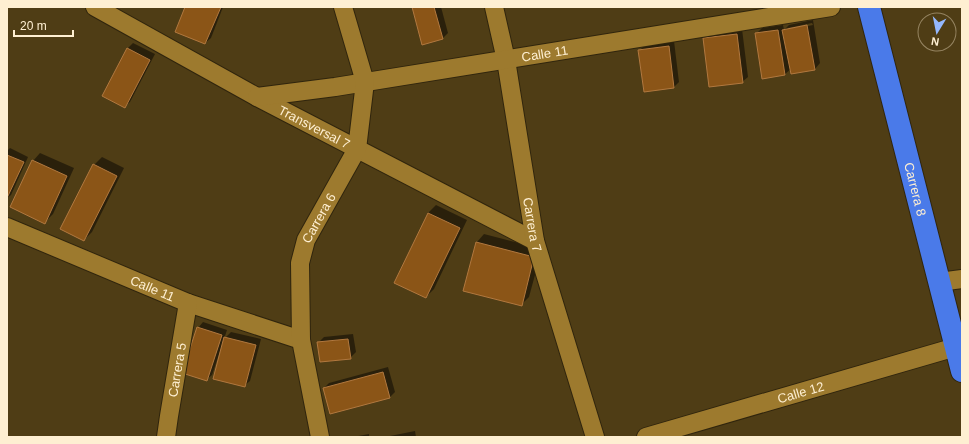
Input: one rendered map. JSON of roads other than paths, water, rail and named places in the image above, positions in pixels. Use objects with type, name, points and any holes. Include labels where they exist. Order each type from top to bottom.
[{"type":"highway","name":"Carrera 8","points":[[869,7],[962,371]]},
{"type":"street","name":"Transversal 7","points":[[96,7],[257,97],[535,241]]},
{"type":"street","name":"Carrera 6","points":[[320,437],[301,340],[300,263],[306,240],[357,150],[365,82],[343,7]]},
{"type":"street","name":"Carrera 7","points":[[494,7],[506,60],[535,241],[595,437]]},
{"type":"street","name":"Calle 11","points":[[257,97],[506,60],[831,7]]},
{"type":"street","name":"Calle 11","points":[[7,227],[188,304],[301,340]]},
{"type":"street","points":[[939,282],[962,279]]},
{"type":"street","name":"Carrera 5","points":[[166,437],[188,304]]},
{"type":"street","name":"Calle 12","points":[[646,437],[956,347]]}]
